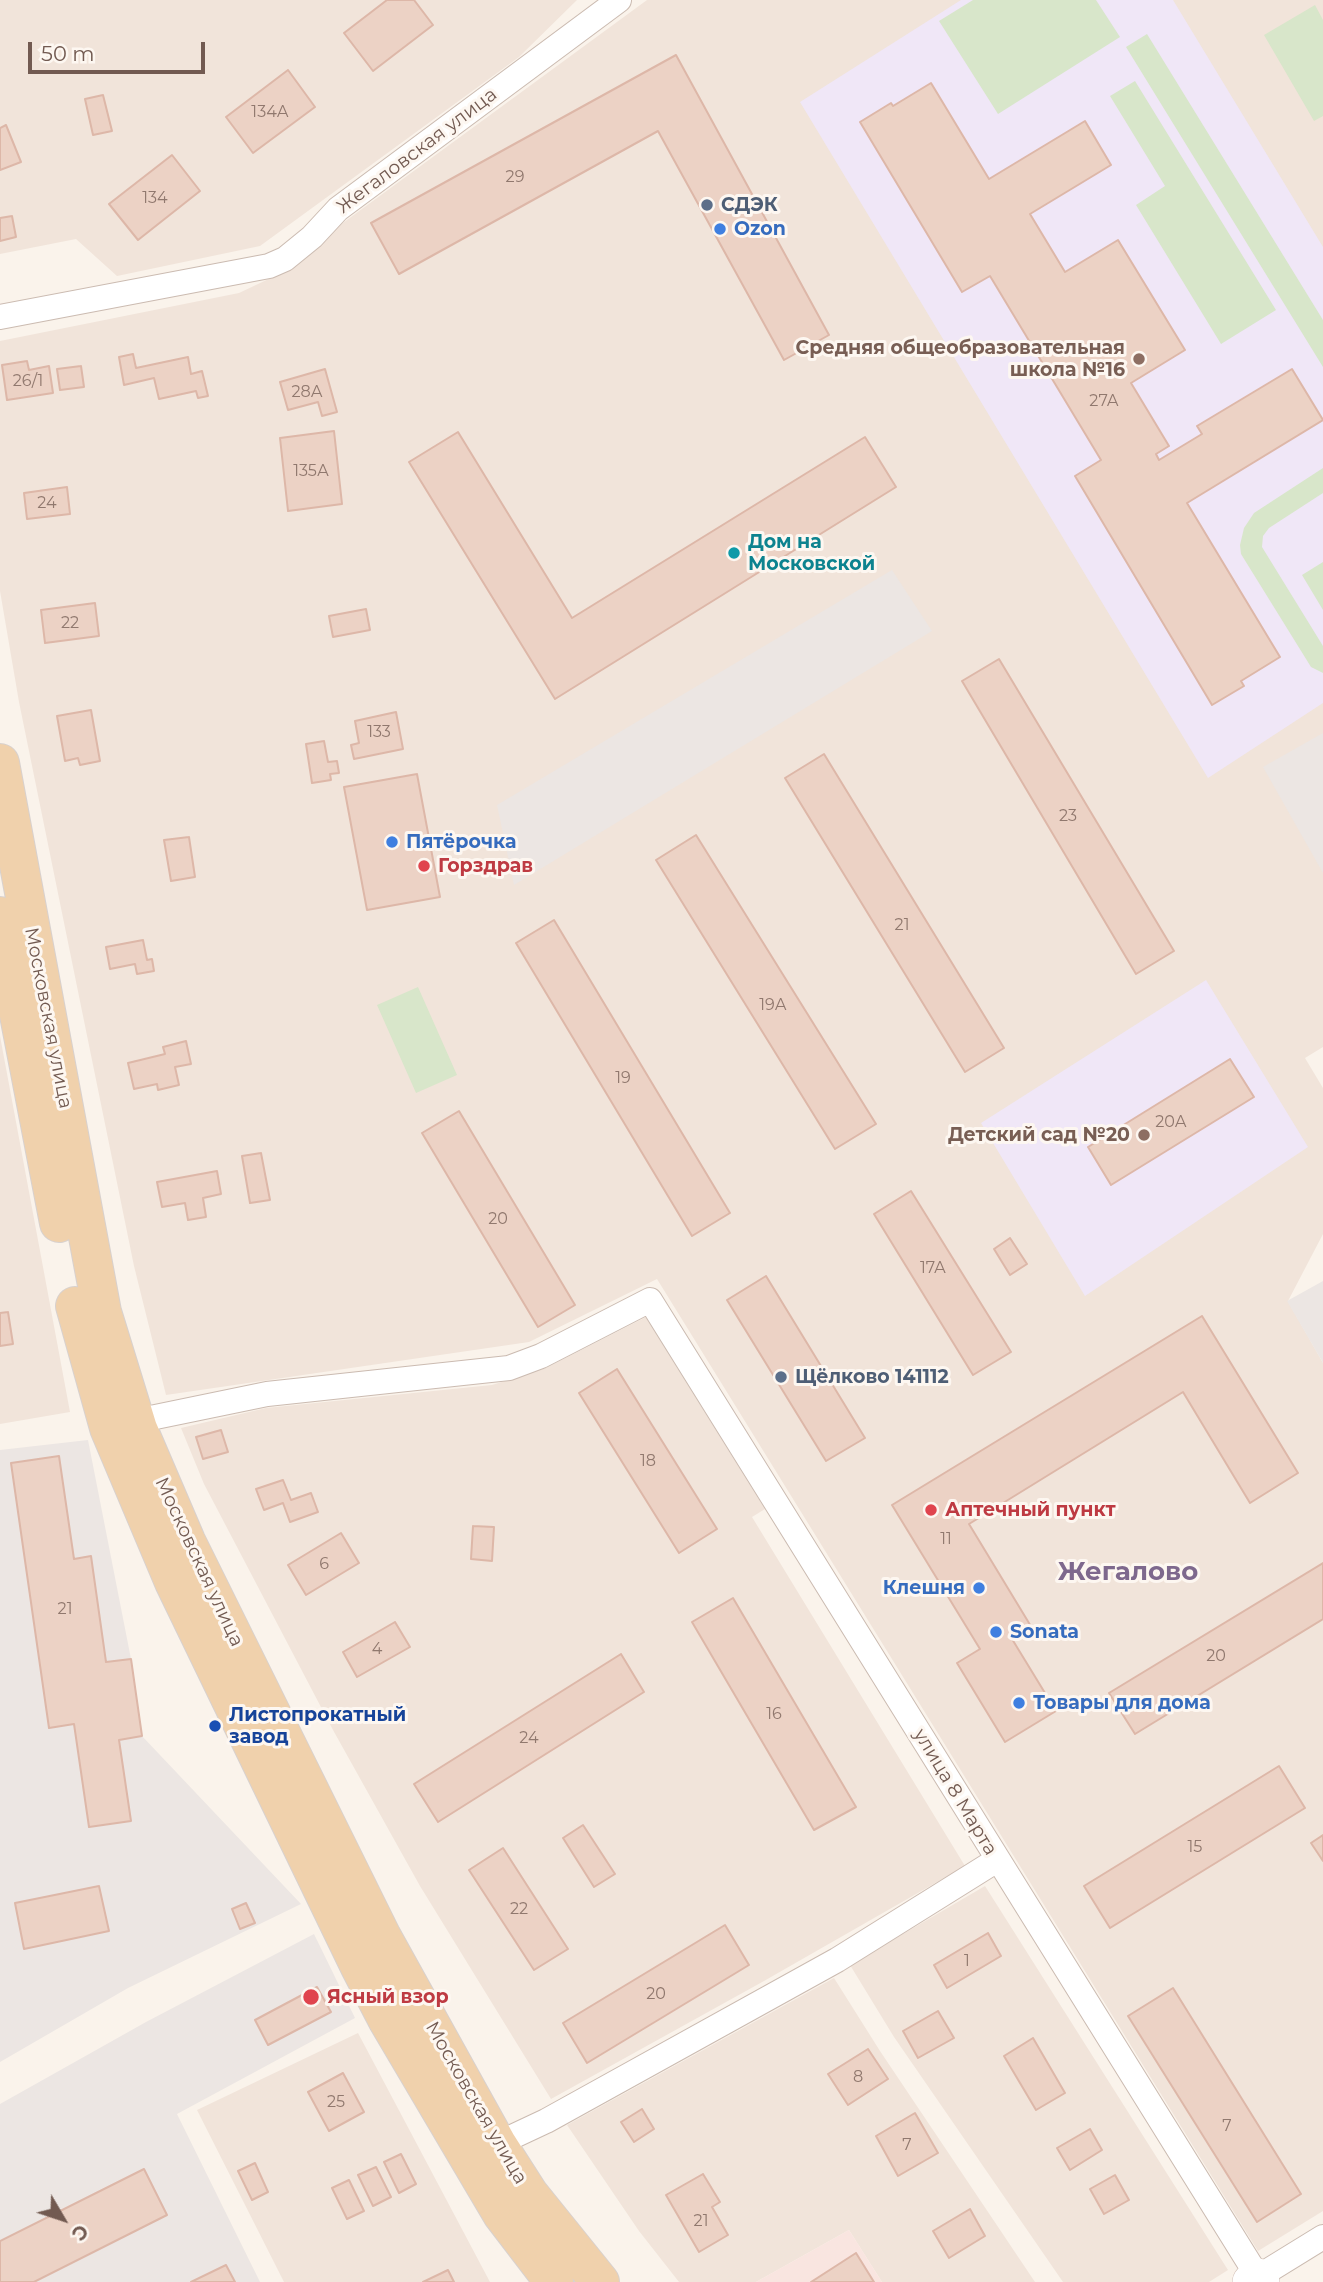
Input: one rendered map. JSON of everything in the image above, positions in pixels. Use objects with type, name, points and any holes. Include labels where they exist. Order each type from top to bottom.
[{"type":"main road","name":"Московская улица","points":[[0,763],[102,1312],[136,1421],[186,1541],[382,1937],[497,2144],[529,2194],[600,2282]]},
{"type":"main road","name":"Московская улица","points":[[0,916],[74,1301],[109,1428],[174,1582],[382,2009],[502,2214],[554,2282]]},
{"type":"street","name":"Жегаловская улица","points":[[0,317],[269,266],[285,259],[312,237],[338,209],[619,0]]},
{"type":"street","name":"улица 8 Марта","points":[[136,1421],[267,1394],[509,1367],[541,1356],[650,1300],[786,1514],[1257,2280]]},
{"type":"street","points":[[497,2144],[558,2114],[837,1960],[997,1860]]},
{"type":"street","points":[[1257,2280],[1323,2236]]},
{"type":"shaded area","points":[[0,0],[577,0],[519,57],[260,246],[117,276],[76,239],[0,254]]},
{"type":"shaded area","points":[[647,0],[1323,0],[1323,1047],[1305,1058],[1323,1088],[1323,1234],[1288,1301],[1323,1363],[1323,2211],[1258,2251],[657,1279],[529,1342],[166,1395],[134,1266],[19,702],[0,591],[0,341],[239,293],[294,267],[336,228]]},
{"type":"shaded area","name":"Средняя общеобразовательная школа №16","points":[[961,0],[1173,0],[1323,247],[1323,703],[1208,778],[800,102]]},
{"type":"shaded area","points":[[892,570],[932,631],[514,885],[497,805]]},
{"type":"shaded area","points":[[1323,733],[1323,873],[1263,767]]},
{"type":"shaded area","name":"Детский сад №20","points":[[1206,980],[1308,1147],[1085,1296],[981,1123]]},
{"type":"shaded area","points":[[0,1036],[70,1412],[0,1424]]},
{"type":"shaded area","points":[[1323,1281],[1323,1363],[1287,1301]]},
{"type":"shaded area","points":[[646,1317],[765,1509],[752,1517],[965,1866],[551,2099],[420,1886],[333,1730],[204,1484],[181,1428],[266,1408],[492,1385],[546,1368]]},
{"type":"shaded area","points":[[88,1440],[131,1659],[142,1736],[301,1904],[128,1988],[0,2062],[0,1450]]},
{"type":"shaded area","points":[[985,1886],[1228,2270],[1209,2282],[1063,2282],[894,2037],[850,1965]]},
{"type":"shaded area","points":[[314,1934],[355,2018],[177,2114],[260,2282],[0,2282],[0,2104],[146,2022]]},
{"type":"shaded area","points":[[834,1978],[1035,2282],[882,2282],[849,2230],[756,2282],[679,2282],[639,2231],[567,2125]]},
{"type":"shaded area","points":[[358,2033],[490,2282],[284,2282],[197,2110]]},
{"type":"shaded area","points":[[849,2230],[882,2282],[756,2282]]},
{"type":"green space","points":[[973,0],[1096,0],[1120,37],[998,114],[939,21]]},
{"type":"green space","points":[[1315,5],[1323,20],[1323,116],[1314,121],[1264,35]]},
{"type":"green space","points":[[1147,34],[1323,320],[1323,367],[1126,47]]},
{"type":"green space","points":[[1135,81],[1276,310],[1221,344],[1136,205],[1165,186],[1110,96]]},
{"type":"green space","points":[[1323,468],[1323,493],[1269,528],[1263,536],[1262,547],[1323,646],[1323,673],[1311,667],[1241,554],[1240,545],[1244,528],[1254,513]]},
{"type":"green space","points":[[1323,562],[1323,610],[1302,575]]},
{"type":"green space","points":[[418,987],[457,1075],[416,1093],[377,1005]]},
{"type":"building","points":[[387,0],[414,0],[433,25],[373,71],[344,33]]},
{"type":"building","points":[[676,55],[829,335],[784,360],[658,131],[399,274],[371,223]]},
{"type":"building","points":[[288,70],[315,107],[253,153],[226,117]]},
{"type":"building","points":[[931,83],[989,179],[1085,121],[1111,165],[1030,214],[1065,272],[1118,240],[1185,350],[1131,383],[1169,446],[1156,454],[1159,460],[1202,434],[1197,426],[1292,369],[1323,420],[1187,503],[1280,657],[1241,681],[1244,686],[1212,705],[1075,476],[1101,460],[990,276],[962,292],[860,122]]},
{"type":"building","points":[[103,95],[112,131],[93,135],[85,99]]},
{"type":"building","points":[[6,125],[21,162],[0,170],[0,128]]},
{"type":"building","points":[[172,155],[200,191],[138,240],[109,204]]},
{"type":"building","points":[[12,216],[16,237],[0,241],[0,218]]},
{"type":"building","points":[[133,354],[136,368],[188,357],[191,374],[202,371],[208,396],[198,398],[196,391],[159,399],[154,378],[124,385],[119,357]]},
{"type":"building","points":[[27,361],[29,370],[49,366],[53,393],[7,400],[2,365]]},
{"type":"building","points":[[81,366],[84,387],[60,390],[57,369]]},
{"type":"building","points":[[325,369],[337,412],[322,416],[318,402],[288,410],[280,382]]},
{"type":"building","points":[[334,431],[342,504],[288,511],[280,438]]},
{"type":"building","name":"Дом на Московской","points":[[458,432],[572,618],[865,437],[896,487],[555,699],[409,462]]},
{"type":"building","points":[[67,487],[70,514],[27,519],[24,493]]},
{"type":"building","points":[[95,603],[99,636],[45,643],[41,610]]},
{"type":"building","points":[[366,609],[370,630],[333,637],[329,616]]},
{"type":"building","points":[[999,659],[1174,951],[1136,974],[962,681]]},
{"type":"building","points":[[91,710],[100,761],[80,765],[78,758],[65,761],[57,716]]},
{"type":"building","points":[[396,712],[403,749],[354,759],[351,745],[359,743],[355,721]]},
{"type":"building","points":[[324,741],[328,762],[337,761],[339,773],[330,774],[331,780],[312,783],[306,744]]},
{"type":"building","points":[[824,754],[1004,1048],[965,1072],[785,778]]},
{"type":"building","name":"Пятёрочка","points":[[417,774],[440,897],[367,910],[344,787]]},
{"type":"building","points":[[696,835],[876,1124],[835,1149],[656,860]]},
{"type":"building","points":[[189,837],[195,877],[171,881],[164,840]]},
{"type":"building","points":[[554,920],[730,1213],[692,1236],[516,943]]},
{"type":"building","points":[[143,940],[147,960],[152,959],[154,971],[137,974],[135,964],[110,969],[106,947]]},
{"type":"building","points":[[186,1041],[191,1064],[175,1067],[179,1085],[158,1090],[157,1084],[134,1089],[128,1063],[165,1054],[163,1047]]},
{"type":"building","points":[[1230,1059],[1254,1097],[1111,1185],[1088,1147]]},
{"type":"building","points":[[459,1111],[575,1305],[538,1327],[422,1133]]},
{"type":"building","points":[[261,1153],[270,1200],[250,1203],[242,1156]]},
{"type":"building","points":[[217,1171],[221,1194],[203,1198],[206,1217],[188,1220],[185,1203],[162,1207],[157,1182]]},
{"type":"building","points":[[911,1191],[1011,1352],[973,1375],[874,1214]]},
{"type":"building","points":[[1010,1238],[1027,1264],[1010,1275],[994,1249]]},
{"type":"building","points":[[766,1276],[865,1438],[826,1461],[727,1300]]},
{"type":"building","points":[[8,1312],[13,1344],[0,1346],[0,1313]]},
{"type":"building","points":[[1202,1316],[1298,1473],[1250,1503],[1183,1392],[969,1524],[1032,1628],[1012,1639],[1056,1711],[1005,1742],[957,1663],[980,1649],[892,1505]]},
{"type":"building","points":[[617,1369],[717,1529],[679,1553],[579,1393]]},
{"type":"building","points":[[221,1430],[228,1452],[203,1459],[196,1437]]},
{"type":"building","points":[[59,1456],[74,1559],[91,1556],[106,1662],[131,1659],[142,1736],[119,1740],[131,1821],[89,1827],[74,1724],[49,1728],[11,1463]]},
{"type":"building","points":[[283,1480],[291,1500],[311,1493],[318,1512],[290,1522],[283,1503],[264,1510],[256,1489]]},
{"type":"building","points":[[473,1526],[494,1527],[492,1561],[471,1559]]},
{"type":"building","points":[[341,1533],[359,1563],[306,1595],[288,1565]]},
{"type":"building","points":[[1323,1563],[1323,1619],[1135,1734],[1109,1693]]},
{"type":"building","points":[[733,1598],[856,1807],[814,1830],[692,1622]]},
{"type":"building","points":[[395,1622],[410,1647],[357,1677],[343,1652]]},
{"type":"building","points":[[621,1654],[644,1692],[438,1822],[414,1784]]},
{"type":"building","points":[[1279,1766],[1305,1808],[1110,1928],[1084,1886]]},
{"type":"building","points":[[583,1825],[615,1874],[594,1887],[563,1838]]},
{"type":"building","points":[[1323,1835],[1323,1861],[1311,1843]]},
{"type":"building","points":[[503,1848],[568,1949],[534,1970],[469,1870]]},
{"type":"building","points":[[99,1886],[109,1931],[24,1949],[15,1903]]},
{"type":"building","points":[[246,1903],[255,1923],[240,1929],[232,1909]]},
{"type":"building","points":[[725,1925],[749,1965],[587,2063],[563,2023]]},
{"type":"building","points":[[988,1933],[1001,1956],[947,1988],[934,1965]]},
{"type":"building","points":[[317,1987],[331,2012],[268,2045],[255,2020]]},
{"type":"building","points":[[1173,1988],[1301,2194],[1257,2222],[1128,2016]]},
{"type":"building","points":[[938,2011],[954,2038],[918,2058],[903,2031]]},
{"type":"building","points":[[1033,2038],[1065,2093],[1036,2110],[1004,2056]]},
{"type":"building","points":[[868,2049],[888,2079],[848,2105],[828,2074]]},
{"type":"building","points":[[343,2073],[364,2112],[329,2131],[308,2092]]},
{"type":"building","points":[[642,2109],[654,2129],[634,2142],[621,2122]]},
{"type":"building","points":[[915,2113],[938,2153],[898,2176],[876,2136]]},
{"type":"building","points":[[1090,2129],[1102,2150],[1070,2170],[1057,2148]]},
{"type":"building","points":[[401,2154],[416,2184],[399,2193],[384,2162]]},
{"type":"building","points":[[255,2163],[268,2192],[252,2200],[238,2171]]},
{"type":"building","points":[[376,2167],[391,2197],[373,2206],[358,2175]]},
{"type":"building","points":[[144,2169],[167,2215],[34,2282],[0,2282],[0,2241]]},
{"type":"building","points":[[703,2174],[720,2202],[712,2207],[728,2235],[699,2252],[666,2195]]},
{"type":"building","points":[[1115,2175],[1129,2200],[1104,2214],[1090,2189]]},
{"type":"building","points":[[349,2180],[364,2211],[347,2219],[332,2188]]},
{"type":"building","points":[[970,2209],[985,2236],[949,2258],[933,2231]]},
{"type":"building","points":[[856,2253],[874,2282],[811,2282]]},
{"type":"building","points":[[226,2265],[235,2282],[191,2282]]},
{"type":"building","points":[[448,2270],[454,2282],[423,2282]]},
{"type":"place","name":"СДЭК","points":[[707,205]]},
{"type":"place","name":"Ozon","points":[[720,229]]},
{"type":"place","name":"Средняя общеобразовательная школа №16","points":[[1139,359]]},
{"type":"place","name":"Дом на Московской","points":[[734,553]]},
{"type":"place","name":"Пятёрочка","points":[[392,842]]},
{"type":"place","name":"Горздрав","points":[[424,866]]},
{"type":"place","name":"Детский сад №20","points":[[1144,1135]]},
{"type":"place","name":"Щёлково 141112","points":[[781,1377]]},
{"type":"place","name":"Аптечный пункт","points":[[931,1510]]},
{"type":"place","name":"Клешня","points":[[979,1588]]},
{"type":"place","name":"Sonata","points":[[996,1632]]},
{"type":"place","name":"Товары для дома","points":[[1019,1703]]},
{"type":"place","name":"Листопрокатный завод","points":[[215,1726]]},
{"type":"place","name":"Ясный взор","points":[[311,1997]]},
{"type":"district","name":"Жегалово","points":[[1128,1572]]}]
